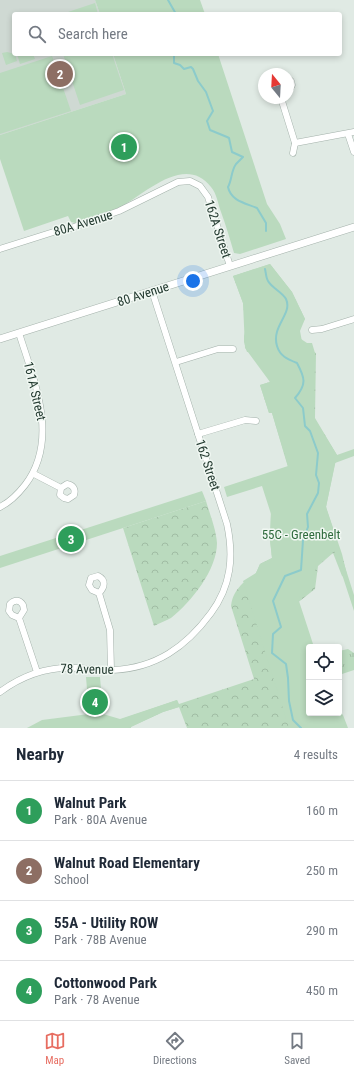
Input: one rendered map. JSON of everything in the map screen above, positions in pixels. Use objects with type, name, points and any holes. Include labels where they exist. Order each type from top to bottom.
[{"type":"street","points":[[283,104],[295,143],[293,153]]},
{"type":"street","points":[[295,143],[351,133],[354,152]]},
{"type":"street","name":"162A Street","points":[[162,189],[184,181],[196,183],[203,189],[208,197],[230,266]]},
{"type":"street","name":"80A Avenue","points":[[0,249],[63,229],[71,228],[119,211],[162,189]]},
{"type":"street","name":"80 Avenue","points":[[0,339],[354,227]]},
{"type":"street","name":"162 Street","points":[[152,291],[228,524],[230,544],[228,581],[217,605],[193,634]]},
{"type":"street","points":[[312,330],[322,329],[354,319]]},
{"type":"street","name":"161A Street","points":[[19,333],[38,393],[42,415],[42,443],[34,474]]},
{"type":"street","points":[[176,362],[218,349],[233,350]]},
{"type":"street","points":[[198,434],[245,420],[256,421]]},
{"type":"street","points":[[0,507],[16,496],[34,474],[61,488]]},
{"type":"street","points":[[99,593],[110,630],[111,670]]},
{"type":"street","points":[[19,618],[37,672]]},
{"type":"street","name":"78 Avenue","points":[[0,692],[15,682],[37,672],[71,667],[111,670],[138,666],[161,658],[184,644],[193,634]]},
{"type":"shaded area","points":[[0,0],[95,0],[99,12],[12,12],[12,56],[114,56],[126,94],[0,135]]},
{"type":"green space","points":[[95,0],[200,0],[204,12],[99,12]]},
{"type":"green space","points":[[95,3],[97,12],[68,12]]},
{"type":"green space","points":[[2,53],[12,53],[12,56],[16,56],[17,61],[6,65]]},
{"type":"green space","points":[[18,56],[34,56],[35,59],[20,64]]},
{"type":"green space","points":[[52,56],[71,111],[0,134],[0,73]]},
{"type":"green space","points":[[64,56],[113,56],[124,90],[80,105]]},
{"type":"green space","points":[[114,56],[219,56],[267,204],[280,224],[286,239],[240,254],[234,253],[215,193],[201,178],[189,174],[178,175],[166,179],[116,210],[104,215],[75,223],[71,222],[68,216],[24,231],[0,159],[0,135],[126,94]]},
{"type":"green space","name":"55C - Greenbelt","points":[[270,264],[292,292],[305,319],[300,331],[303,347],[316,353],[315,418],[337,455],[326,507],[342,554],[347,575],[345,577],[342,576],[333,553],[318,566],[315,589],[296,604],[306,688],[306,716],[315,716],[339,728],[187,728],[179,707],[163,712],[131,728],[87,728],[116,721],[177,700],[179,704],[254,679],[231,606],[233,596],[236,591],[243,583],[252,579],[260,564],[272,558],[270,540],[271,510],[290,474],[272,413],[269,413],[260,385],[270,382],[264,369],[251,352],[247,352],[244,342],[246,328],[243,303],[233,276]]},
{"type":"green space","name":"55C - Greenbelt","points":[[270,264],[292,292],[305,319],[301,324],[300,329],[301,339],[307,343],[312,343],[315,353],[314,418],[337,455],[354,449],[354,456],[335,463],[326,507],[354,595],[354,611],[334,550],[316,563],[313,588],[298,598],[313,644],[306,644],[306,716],[342,716],[342,714],[348,728],[289,728],[243,581],[256,573],[260,564],[272,558],[270,540],[271,514],[262,486],[227,497],[224,487],[288,466],[272,413],[269,413],[260,385],[270,382],[245,348],[243,303],[233,276]]},
{"type":"green space","points":[[202,491],[206,501],[0,568],[0,556]]},
{"type":"green space","points":[[206,501],[217,543],[213,564],[202,585],[187,603],[171,618],[154,626],[123,528]]},
{"type":"green space","points":[[348,649],[354,653],[354,670],[342,674],[342,650]]},
{"type":"green space","points":[[86,677],[100,677],[103,714],[120,719],[177,700],[179,707],[163,712],[128,728],[27,728],[42,720],[89,714]]},
{"type":"waterway","points":[[168,0],[175,12]]},
{"type":"waterway","points":[[174,56],[174,63],[180,65],[184,69],[191,67],[193,69],[198,81],[206,92],[213,111],[207,121],[210,130],[229,138],[232,152],[243,157],[236,164],[228,187],[232,195],[239,201],[257,208],[266,223],[266,231]]},
{"type":"waterway","points":[[265,269],[268,281],[286,299],[287,310],[277,332],[277,346],[284,357],[297,363],[302,373],[304,381],[302,389],[295,398],[303,408],[305,426],[310,431],[318,453],[316,475],[319,483],[318,493],[307,514],[308,527],[303,540],[301,570],[285,576],[273,601],[281,627],[273,634],[272,653],[286,664],[289,701],[293,720],[301,728]]},
{"type":"place","name":"Walnut Road Elementary","points":[[60,74]]},
{"type":"place","name":"Walnut Park","points":[[124,147]]},
{"type":"place","name":"55A - Utility ROW","points":[[71,539]]},
{"type":"place","name":"Cottonwood Park","points":[[95,702]]}]
